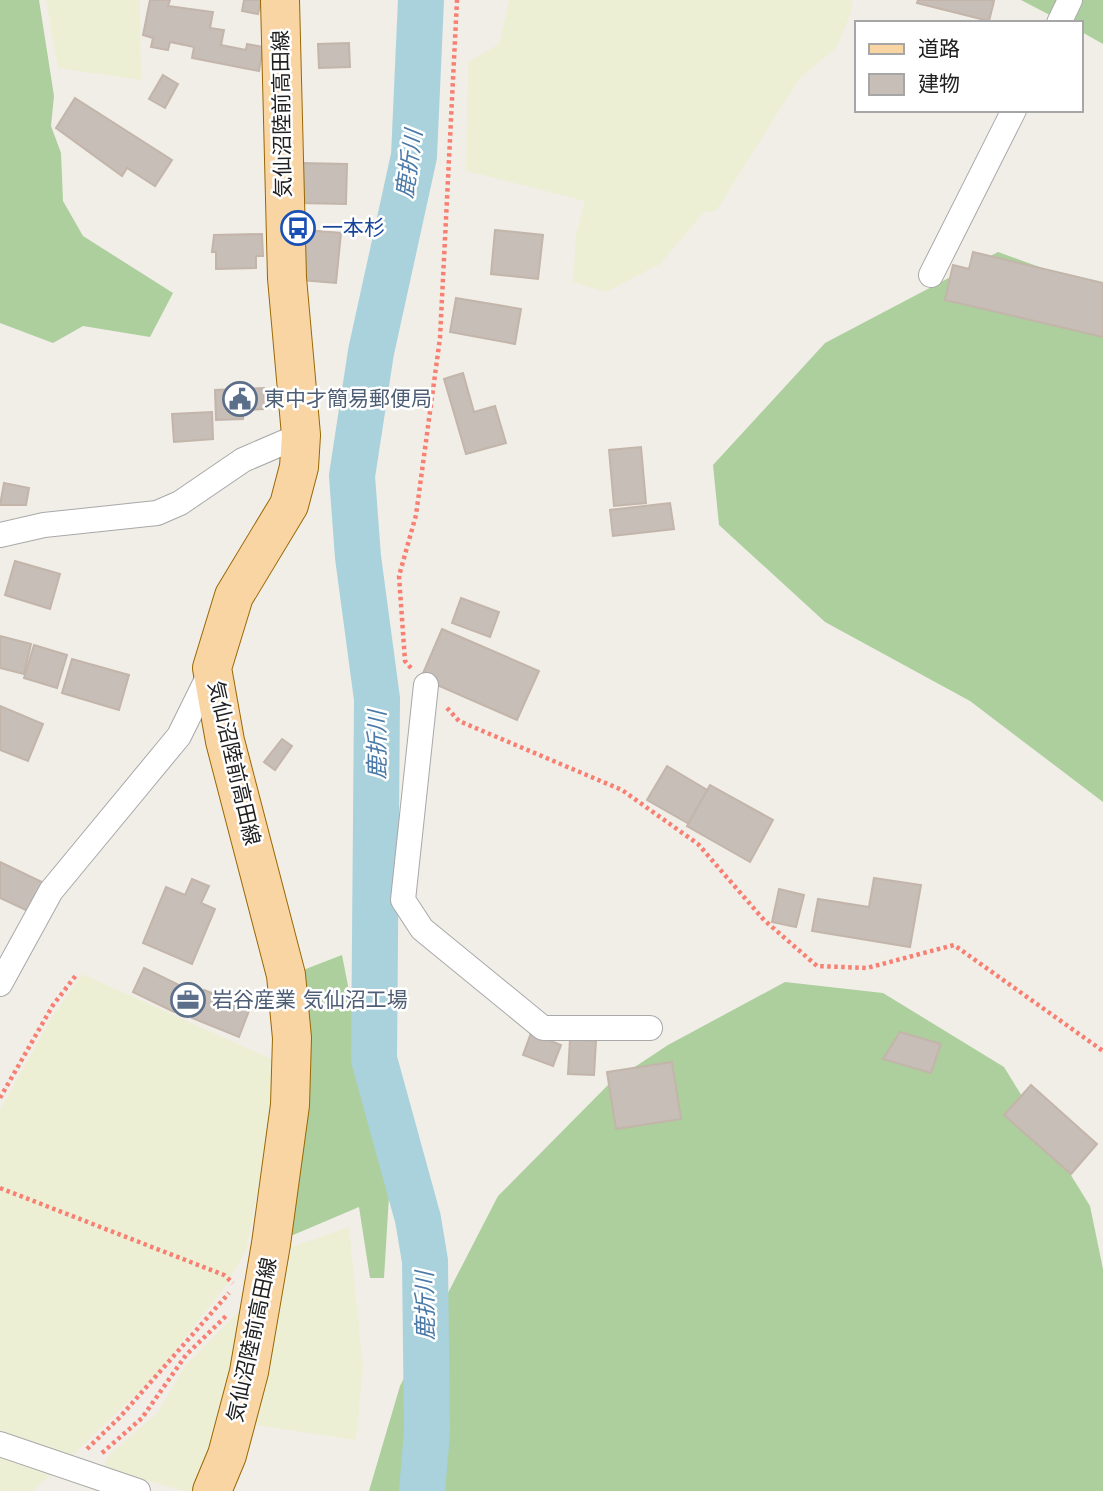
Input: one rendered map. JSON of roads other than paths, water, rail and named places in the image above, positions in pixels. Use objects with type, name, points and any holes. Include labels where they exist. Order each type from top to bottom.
[{"type":"main road","name":"気仙沼陸前高田線","points":[[212,1491],[227,1455],[249,1372],[264,1294],[290,1105],[292,1038],[286,975],[225,741],[212,668],[234,596],[289,505],[299,467],[301,435],[287,278],[280,0]]},
{"type":"street","points":[[1060,21],[1070,0]]},
{"type":"street","points":[[931,275],[1013,112]]},
{"type":"street","points":[[0,535],[44,525],[156,513],[180,503],[243,460],[301,435]]},
{"type":"street","points":[[0,984],[51,891],[179,736],[212,668]]},
{"type":"street","points":[[426,685],[403,900],[422,929],[543,1028],[650,1028]]},
{"type":"street","points":[[0,1444],[138,1491]]},
{"type":"waterway","name":"鹿折川","points":[[421,0],[414,156],[371,352],[352,476],[358,557],[377,699],[374,1059],[418,1219],[425,1261],[427,1432],[422,1491]]},
{"type":"place","name":"一本杉","points":[[298,228]]},
{"type":"place","name":"東中才簡易郵便局","points":[[240,399]]},
{"type":"place","name":"岩谷産業 気仙沼工場","points":[[188,1000]]}]
